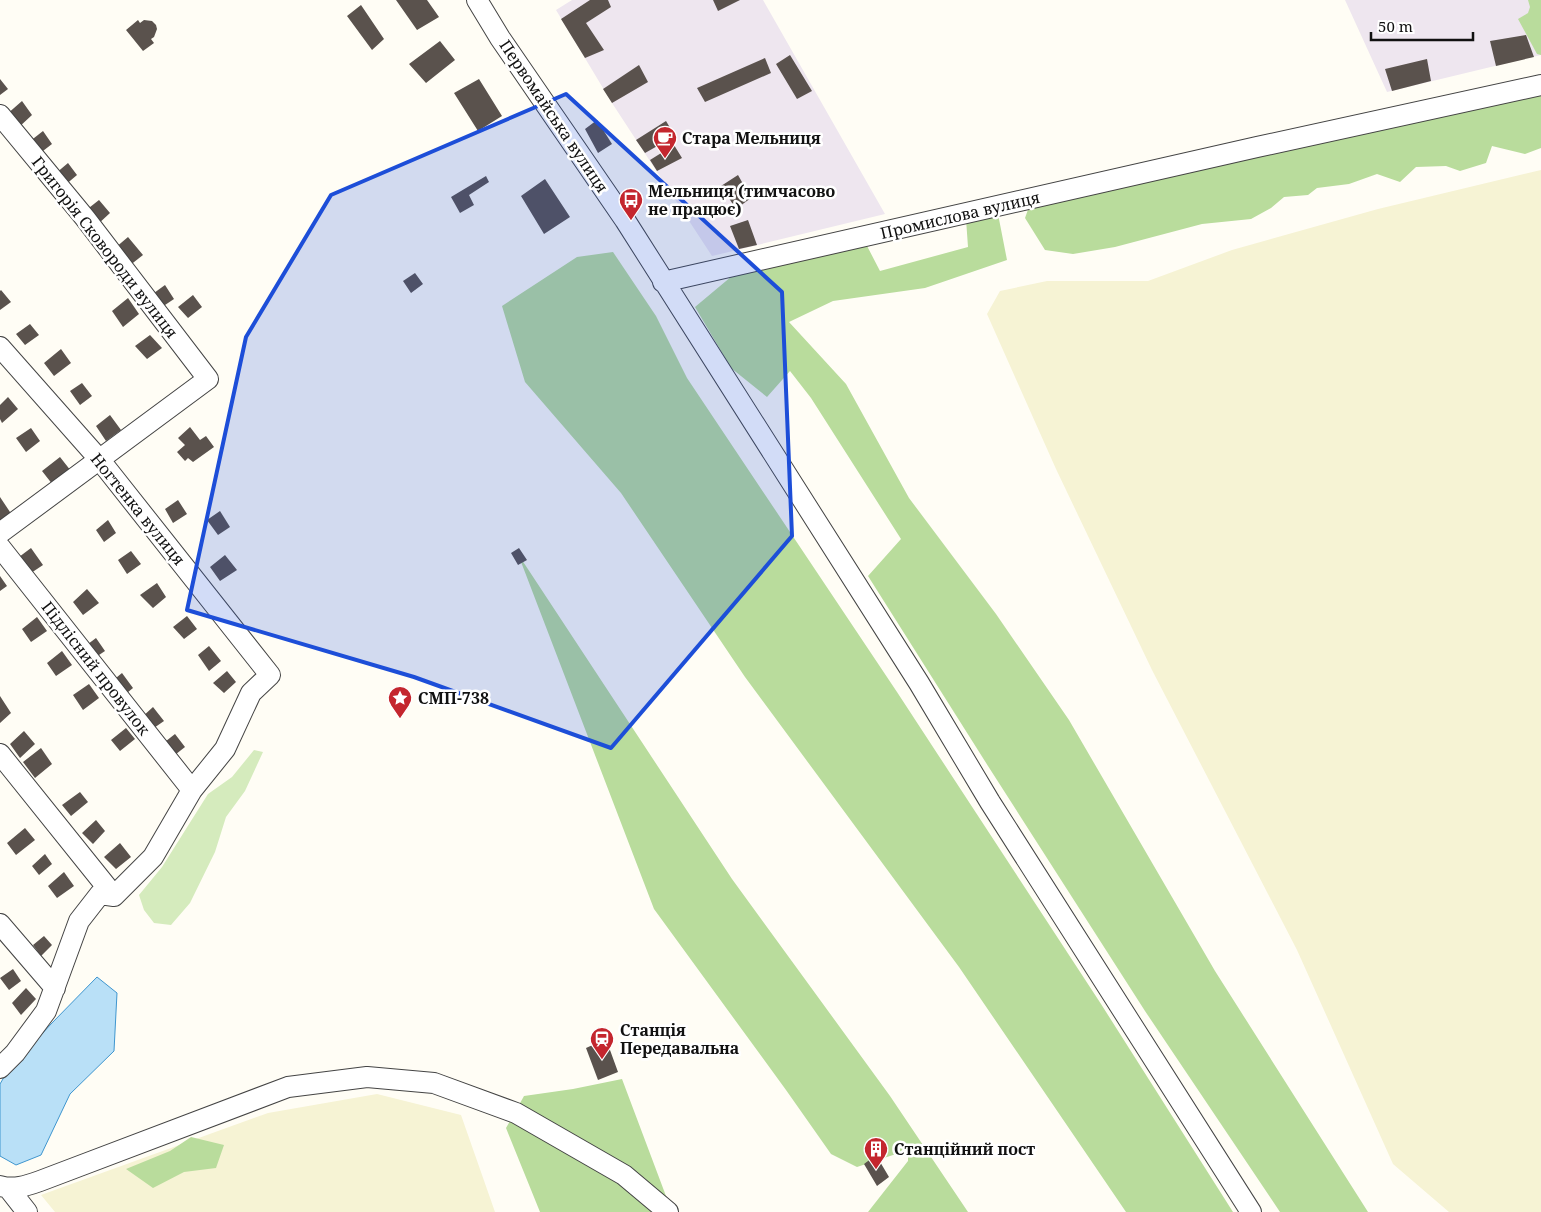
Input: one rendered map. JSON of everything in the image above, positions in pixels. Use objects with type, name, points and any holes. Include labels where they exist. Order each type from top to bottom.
[{"type":"street","name":"Первомайська вулиця","points":[[477,0],[500,38],[624,220],[919,682],[990,802],[1251,1212]]},
{"type":"street","name":"Промислова вулиця","points":[[663,282],[1257,147],[1541,85]]},
{"type":"street","name":"Григорія Сковороди вулиця","points":[[0,115],[85,218],[208,379],[99,459]]},
{"type":"street","name":"Ногтенка вулиця","points":[[0,347],[99,459],[270,675],[251,693],[226,749],[192,790]]},
{"type":"street","points":[[0,533],[99,459]]},
{"type":"street","name":"Підлісний провулок","points":[[0,547],[192,790]]},
{"type":"street","points":[[0,754],[114,896]]},
{"type":"street","points":[[114,896],[153,856],[192,790]]},
{"type":"street","points":[[0,1068],[15,1054],[46,1011],[78,921],[100,894],[114,896]]},
{"type":"street","points":[[0,924],[55,988]]},
{"type":"street","points":[[4,1187],[24,1187],[40,1182],[288,1087],[367,1077],[434,1084],[516,1112],[624,1175],[668,1212]]},
{"type":"street","points":[[4,1187],[27,1212]]},
{"type":"highlighted area","points":[[566,94],[782,292],[792,536],[611,748],[414,677],[187,610],[246,337],[331,195]]},
{"type":"shaded area","points":[[572,0],[763,0],[885,214],[712,256],[612,103],[556,10]]},
{"type":"shaded area","points":[[1345,0],[1541,0],[1541,55],[1387,92]]},
{"type":"shaded area","points":[[1541,170],[1541,1212],[1449,1212],[1393,1164],[1297,950],[1152,670],[1056,469],[987,314],[1000,291],[1047,281],[1148,281],[1232,250],[1378,209]]},
{"type":"shaded area","points":[[377,1094],[461,1115],[495,1212],[55,1212],[41,1195],[268,1113]]},
{"type":"green space","points":[[1528,0],[1541,0],[1541,55],[1537,54],[1518,19],[1528,13],[1530,7]]},
{"type":"green space","points":[[1541,89],[1541,148],[1525,154],[1492,146],[1486,163],[1460,171],[1446,166],[1416,167],[1400,182],[1377,174],[1349,184],[1317,188],[1308,195],[1284,197],[1271,208],[1251,219],[1202,224],[1115,247],[1073,254],[1045,250],[1025,218],[1030,204]]},
{"type":"green space","points":[[998,214],[1007,260],[925,288],[833,301],[789,322],[846,384],[909,498],[996,614],[1069,720],[1215,971],[1368,1212],[1280,1212],[1145,1011],[868,576],[901,539],[811,398],[790,371],[767,397],[731,368],[695,307],[732,276],[866,244],[880,271],[968,247],[966,219]]},
{"type":"green space","points":[[613,252],[656,316],[687,378],[897,692],[1101,1004],[1233,1212],[1126,1212],[959,967],[745,677],[621,493],[525,382],[502,306],[577,257]]},
{"type":"green space","points":[[518,554],[732,879],[890,1096],[968,1212],[868,1212],[908,1161],[908,1150],[857,1167],[831,1154],[654,909]]},
{"type":"green space","points":[[254,750],[263,752],[245,791],[226,817],[215,852],[190,903],[171,925],[154,923],[144,910],[139,895],[162,867],[208,794],[232,777]]},
{"type":"green space","points":[[622,1079],[672,1212],[540,1212],[506,1128],[524,1096]]},
{"type":"green space","points":[[191,1137],[224,1145],[216,1168],[184,1172],[153,1188],[126,1169],[170,1151]]},
{"type":"water","points":[[97,977],[117,993],[114,1051],[70,1094],[41,1155],[16,1165],[0,1156],[0,1084],[7,1072]]},
{"type":"building","points":[[396,0],[427,0],[439,17],[417,30]]},
{"type":"building","points":[[590,0],[608,0],[611,7],[586,23],[604,50],[585,58],[561,19]]},
{"type":"building","points":[[713,0],[740,0],[718,11]]},
{"type":"building","points":[[361,5],[384,39],[372,50],[347,16]]},
{"type":"building","points":[[138,20],[140,23],[144,20],[152,21],[157,29],[154,37],[151,39],[154,43],[143,51],[126,30]]},
{"type":"building","points":[[1526,35],[1534,57],[1496,66],[1490,41]]},
{"type":"building","points":[[440,41],[455,60],[426,83],[409,64]]},
{"type":"building","points":[[790,55],[812,91],[797,99],[776,64]]},
{"type":"building","points":[[765,58],[771,73],[705,102],[697,88]]},
{"type":"building","points":[[1427,59],[1431,81],[1392,91],[1385,69]]},
{"type":"building","points":[[639,65],[648,82],[612,103],[603,89]]},
{"type":"building","points":[[0,79],[8,89],[0,95]]},
{"type":"building","points":[[479,79],[502,116],[478,131],[454,93]]},
{"type":"building","points":[[22,101],[32,115],[18,128],[6,115]]},
{"type":"building","points":[[597,120],[612,144],[598,153],[585,129]]},
{"type":"building","points":[[666,121],[675,136],[645,153],[636,140]]},
{"type":"building","points":[[43,131],[52,144],[39,154],[29,142]]},
{"type":"building","name":"Стара Мельниця","points":[[674,145],[682,158],[657,171],[650,160]]},
{"type":"building","points":[[68,163],[77,175],[64,186],[55,174]]},
{"type":"building","points":[[738,175],[751,198],[736,209],[721,186]]},
{"type":"building","points":[[486,176],[489,182],[469,195],[474,205],[460,213],[451,197]]},
{"type":"building","points":[[545,179],[570,217],[544,234],[521,196]]},
{"type":"building","points":[[99,200],[110,213],[97,225],[85,211]]},
{"type":"building","points":[[748,220],[757,245],[739,249],[730,226]]},
{"type":"building","points":[[128,237],[143,255],[129,266],[115,248]]},
{"type":"building","points":[[415,273],[423,284],[411,293],[403,281]]},
{"type":"building","points":[[165,285],[174,299],[162,307],[154,293]]},
{"type":"building","points":[[0,291],[11,302],[0,310]]},
{"type":"building","points":[[193,295],[202,307],[188,318],[178,307]]},
{"type":"building","points":[[128,298],[139,314],[123,327],[112,311]]},
{"type":"building","points":[[30,324],[39,335],[25,345],[16,334]]},
{"type":"building","points":[[150,335],[162,348],[147,359],[135,346]]},
{"type":"building","points":[[61,349],[71,363],[54,376],[44,363]]},
{"type":"building","points":[[82,383],[92,396],[80,405],[70,391]]},
{"type":"building","points":[[8,397],[18,409],[2,423],[0,419],[0,405]]},
{"type":"building","points":[[110,415],[121,430],[106,441],[96,426]]},
{"type":"building","points":[[190,427],[200,440],[206,436],[214,447],[193,462],[188,458],[185,461],[177,452],[185,445],[178,438]]},
{"type":"building","points":[[31,428],[40,441],[26,452],[16,438]]},
{"type":"building","points":[[60,457],[71,471],[53,485],[42,471]]},
{"type":"building","points":[[0,497],[12,515],[0,523]]},
{"type":"building","points":[[178,500],[187,514],[173,523],[165,509]]},
{"type":"building","points":[[220,511],[230,527],[218,535],[207,520]]},
{"type":"building","points":[[108,520],[116,533],[104,542],[96,530]]},
{"type":"building","points":[[31,548],[43,565],[28,575],[15,560]]},
{"type":"building","points":[[519,548],[527,560],[518,565],[511,553]]},
{"type":"building","points":[[131,551],[141,564],[127,574],[118,560]]},
{"type":"building","points":[[225,555],[237,570],[220,581],[210,567]]},
{"type":"building","points":[[0,576],[7,586],[0,591]]},
{"type":"building","points":[[157,583],[166,597],[153,608],[140,595]]},
{"type":"building","points":[[87,589],[99,603],[83,615],[73,602]]},
{"type":"building","points":[[187,616],[197,629],[184,639],[173,627]]},
{"type":"building","points":[[37,617],[47,631],[31,642],[22,629]]},
{"type":"building","points":[[96,638],[105,651],[93,659],[84,647]]},
{"type":"building","points":[[209,646],[221,661],[209,671],[198,655]]},
{"type":"building","points":[[62,651],[72,665],[56,676],[47,663]]},
{"type":"building","points":[[227,671],[236,682],[224,693],[213,683]]},
{"type":"building","points":[[122,673],[133,688],[122,697],[111,682]]},
{"type":"building","points":[[89,684],[99,698],[83,710],[73,695]]},
{"type":"building","points":[[0,696],[11,713],[0,723]]},
{"type":"building","points":[[153,707],[164,721],[151,730],[141,718]]},
{"type":"building","points":[[126,728],[135,739],[120,751],[111,740]]},
{"type":"building","points":[[24,731],[35,744],[20,758],[10,744]]},
{"type":"building","points":[[175,734],[185,747],[171,758],[161,745]]},
{"type":"building","points":[[41,748],[52,764],[35,778],[23,762]]},
{"type":"building","points":[[80,792],[88,802],[71,816],[62,805]]},
{"type":"building","points":[[96,820],[105,831],[93,844],[82,833]]},
{"type":"building","points":[[25,828],[35,840],[16,855],[7,843]]},
{"type":"building","points":[[120,843],[131,857],[116,869],[104,857]]},
{"type":"building","points":[[45,854],[52,864],[39,875],[32,866]]},
{"type":"building","points":[[64,872],[74,886],[57,898],[48,886]]},
{"type":"building","points":[[44,936],[52,945],[41,956],[33,945]]},
{"type":"building","points":[[13,969],[21,981],[9,990],[0,978]]},
{"type":"building","points":[[26,988],[36,999],[21,1015],[12,1003]]},
{"type":"building","name":"Станція Передавальна","points":[[606,1039],[618,1072],[598,1080],[586,1048]]},
{"type":"building","name":"Станційний пост","points":[[876,1155],[889,1177],[877,1186],[864,1164]]},
{"type":"place","name":"Стара Мельниця","points":[[665,159]]},
{"type":"place","name":"Мельниця (тимчасово не працює)","points":[[631,221]]},
{"type":"place","name":"СМП-738","points":[[400,719]]},
{"type":"place","name":"Станція Передавальна","points":[[602,1060]]},
{"type":"place","name":"Станційний пост","points":[[876,1170]]}]
